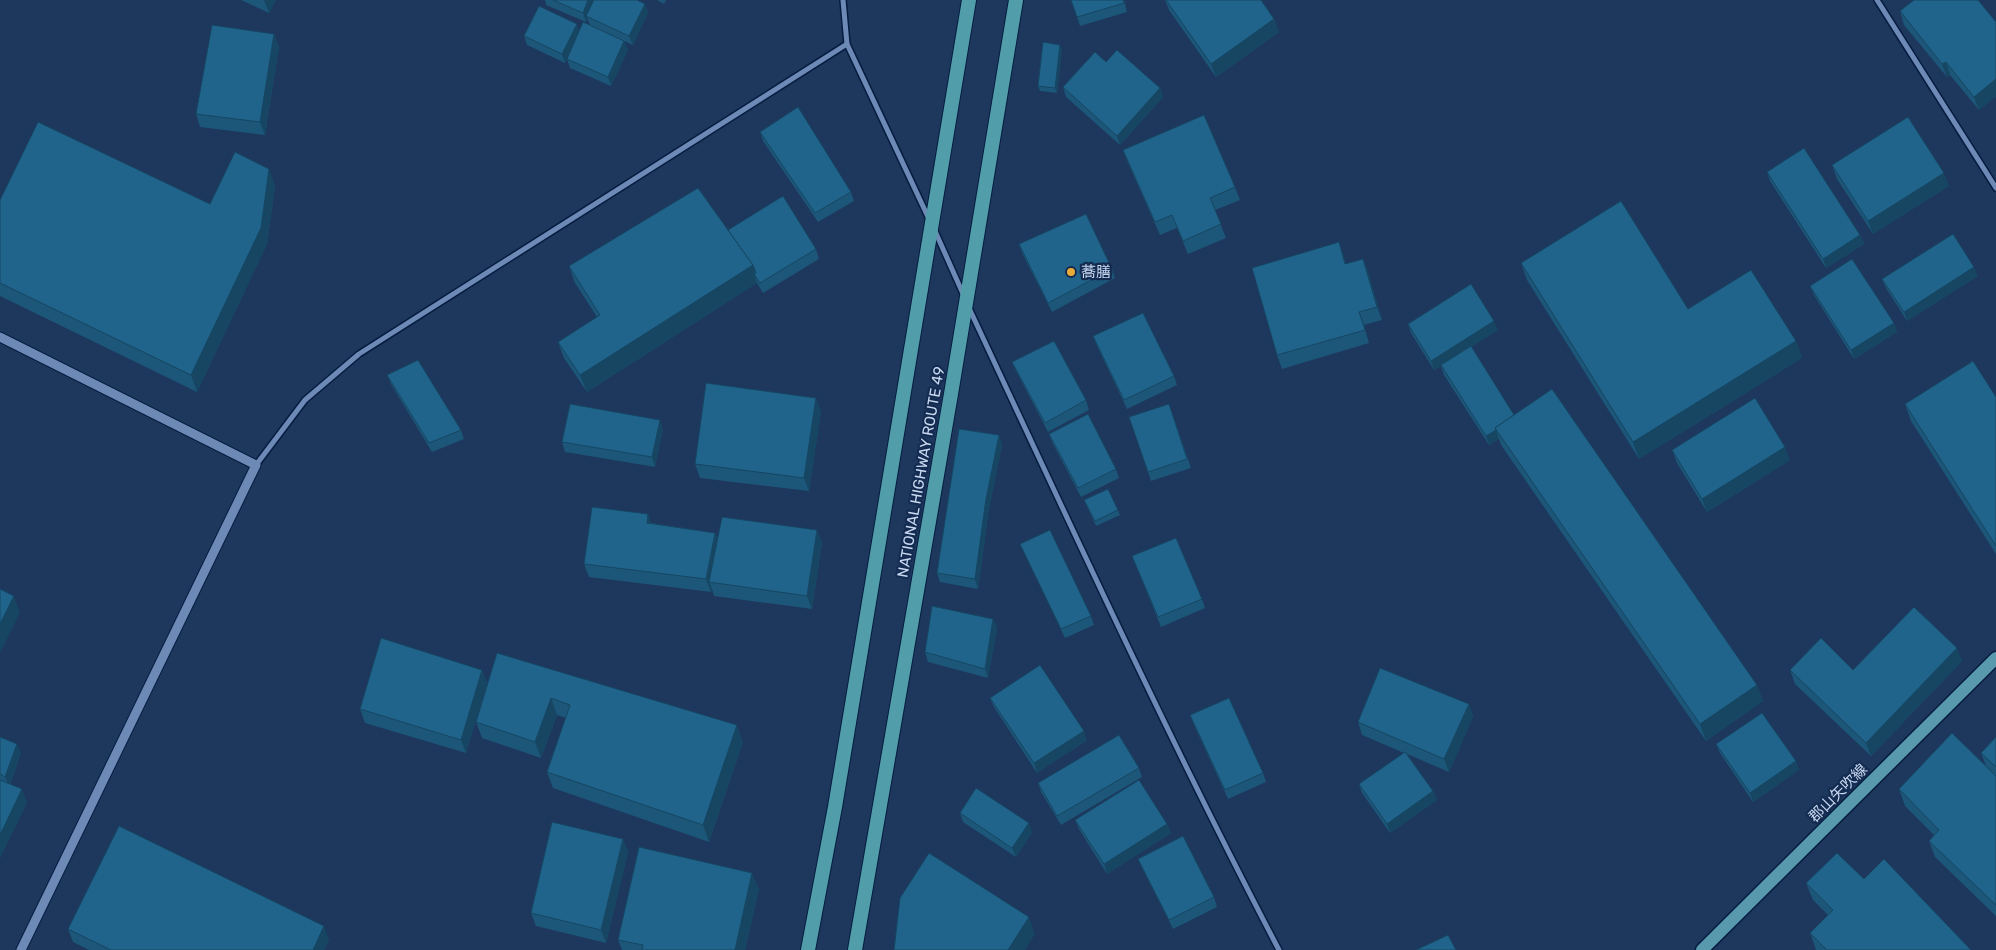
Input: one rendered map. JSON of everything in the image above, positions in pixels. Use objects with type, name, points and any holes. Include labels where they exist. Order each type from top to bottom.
[{"type":"highway","name":"NATIONAL HIGHWAY ROUTE 49","points":[[808,950],[838,788],[970,0]]},
{"type":"highway","name":"NATIONAL HIGHWAY ROUTE 49","points":[[855,950],[1016,0]]},
{"type":"main road","name":"郡山矢吹線","points":[[1702,950],[1996,658]]},
{"type":"street","points":[[843,0],[847,44],[1148,689],[1279,950]]},
{"type":"street","points":[[1877,0],[1996,188]]},
{"type":"street","points":[[21,950],[256,465],[305,400],[359,354],[847,44]]},
{"type":"street","points":[[0,337],[256,465]]},
{"type":"building","points":[[553,0],[588,0],[583,13]]},
{"type":"building","points":[[594,0],[637,0],[645,4],[629,36],[586,16]]},
{"type":"building","points":[[1071,0],[1123,0],[1124,3],[1077,17]]},
{"type":"building","points":[[1166,0],[1261,0],[1274,19],[1211,64]]},
{"type":"building","points":[[1914,0],[1978,0],[1996,22],[1996,79],[1974,97],[1946,62],[1942,64],[1900,11]]},
{"type":"building","points":[[539,6],[577,24],[562,54],[524,36]]},
{"type":"building","points":[[583,22],[624,41],[608,77],[567,59]]},
{"type":"building","points":[[212,25],[274,34],[260,122],[196,114]]},
{"type":"building","points":[[1043,42],[1060,45],[1055,88],[1038,86]]},
{"type":"building","points":[[1117,50],[1160,88],[1117,136],[1063,87],[1095,52],[1106,62]]},
{"type":"building","points":[[798,107],[851,192],[815,213],[760,132]]},
{"type":"building","points":[[1204,115],[1235,187],[1210,198],[1221,224],[1183,241],[1172,215],[1155,222],[1123,150]]},
{"type":"building","points":[[1908,117],[1944,173],[1868,221],[1832,165]]},
{"type":"building","points":[[38,122],[210,204],[235,152],[269,169],[261,228],[191,375],[0,283],[0,200]]},
{"type":"building","points":[[1804,148],[1860,235],[1823,259],[1767,172]]},
{"type":"building","points":[[698,188],[753,265],[580,375],[558,342],[600,315],[569,266]]},
{"type":"building","points":[[783,196],[816,249],[760,283],[754,274],[756,273],[753,265],[728,230]]},
{"type":"building","points":[[1621,201],[1688,309],[1751,270],[1796,341],[1633,442],[1521,263]]},
{"type":"building","points":[[1086,214],[1112,269],[1048,303],[1019,244]]},
{"type":"building","points":[[1953,234],[1974,267],[1904,312],[1882,279]]},
{"type":"building","points":[[1339,242],[1345,264],[1363,259],[1377,307],[1359,312],[1365,330],[1277,355],[1252,268]]},
{"type":"building","points":[[1852,259],[1894,323],[1851,350],[1810,286]]},
{"type":"building","points":[[1471,284],[1494,321],[1431,361],[1408,324]]},
{"type":"building","points":[[1143,313],[1174,376],[1124,400],[1093,336]]},
{"type":"building","points":[[1054,341],[1086,400],[1045,423],[1012,362]]},
{"type":"building","points":[[1471,346],[1514,415],[1486,436],[1441,365]]},
{"type":"building","points":[[418,360],[461,430],[429,443],[387,375]]},
{"type":"building","points":[[1973,361],[1996,397],[1996,546],[1905,404]]},
{"type":"building","points":[[706,383],[816,398],[804,478],[695,464]]},
{"type":"building","points":[[1552,389],[1757,685],[1700,724],[1495,428]]},
{"type":"building","points":[[1755,398],[1785,447],[1702,499],[1672,450]]},
{"type":"building","points":[[570,404],[660,420],[652,457],[562,442]]},
{"type":"building","points":[[1169,404],[1187,459],[1148,472],[1129,417]]},
{"type":"building","points":[[1088,414],[1116,469],[1078,488],[1049,434]]},
{"type":"building","points":[[959,429],[999,435],[986,499],[975,579],[937,573]]},
{"type":"building","points":[[1108,489],[1118,510],[1095,521],[1084,500]]},
{"type":"building","points":[[592,507],[648,514],[647,523],[715,533],[706,579],[584,564]]},
{"type":"building","points":[[722,517],[817,530],[807,596],[709,582]]},
{"type":"building","points":[[1050,530],[1091,616],[1061,629],[1020,544]]},
{"type":"building","points":[[1176,538],[1202,599],[1158,617],[1132,556]]},
{"type":"building","points":[[0,589],[14,596],[0,624]]},
{"type":"building","points":[[932,606],[993,619],[985,669],[925,652]]},
{"type":"building","points":[[1914,607],[1957,648],[1866,743],[1790,670],[1821,638],[1853,670]]},
{"type":"building","points":[[381,638],[482,670],[461,740],[360,709]]},
{"type":"building","points":[[497,653],[737,725],[703,825],[547,772],[570,705],[551,698],[535,742],[476,722]]},
{"type":"building","points":[[1040,665],[1084,731],[1034,763],[990,698]]},
{"type":"building","points":[[1380,668],[1469,704],[1444,759],[1358,722]]},
{"type":"building","points":[[1229,698],[1263,773],[1225,790],[1190,715]]},
{"type":"building","points":[[1762,713],[1796,761],[1750,793],[1716,744]]},
{"type":"building","points":[[1952,733],[1996,776],[1996,905],[1929,841],[1939,830],[1899,789]]},
{"type":"building","points":[[1119,735],[1139,768],[1057,816],[1038,783]]},
{"type":"building","points":[[0,737],[17,744],[5,777],[0,774]]},
{"type":"building","points":[[1996,737],[1996,767],[1981,753]]},
{"type":"building","points":[[1405,752],[1433,791],[1387,824],[1359,784]]},
{"type":"building","points":[[0,780],[22,789],[0,835]]},
{"type":"building","points":[[1139,780],[1167,824],[1104,864],[1075,820]]},
{"type":"building","points":[[976,788],[1029,823],[1012,848],[960,813]]},
{"type":"building","points":[[552,822],[623,839],[601,930],[531,913]]},
{"type":"building","points":[[119,826],[324,926],[313,950],[111,950],[68,929]]},
{"type":"building","points":[[1183,836],[1214,897],[1169,920],[1138,859]]},
{"type":"building","points":[[639,847],[752,873],[735,950],[642,950],[643,945],[618,940]]},
{"type":"building","points":[[929,853],[1029,917],[1008,950],[894,950],[900,898]]},
{"type":"building","points":[[1837,853],[1864,879],[1884,859],[1971,950],[1827,950],[1810,933],[1833,910],[1806,883]]},
{"type":"building","points":[[1448,935],[1456,950],[1416,950]]},
{"type":"place","name":"蕎膳","points":[[1071,272]]}]
